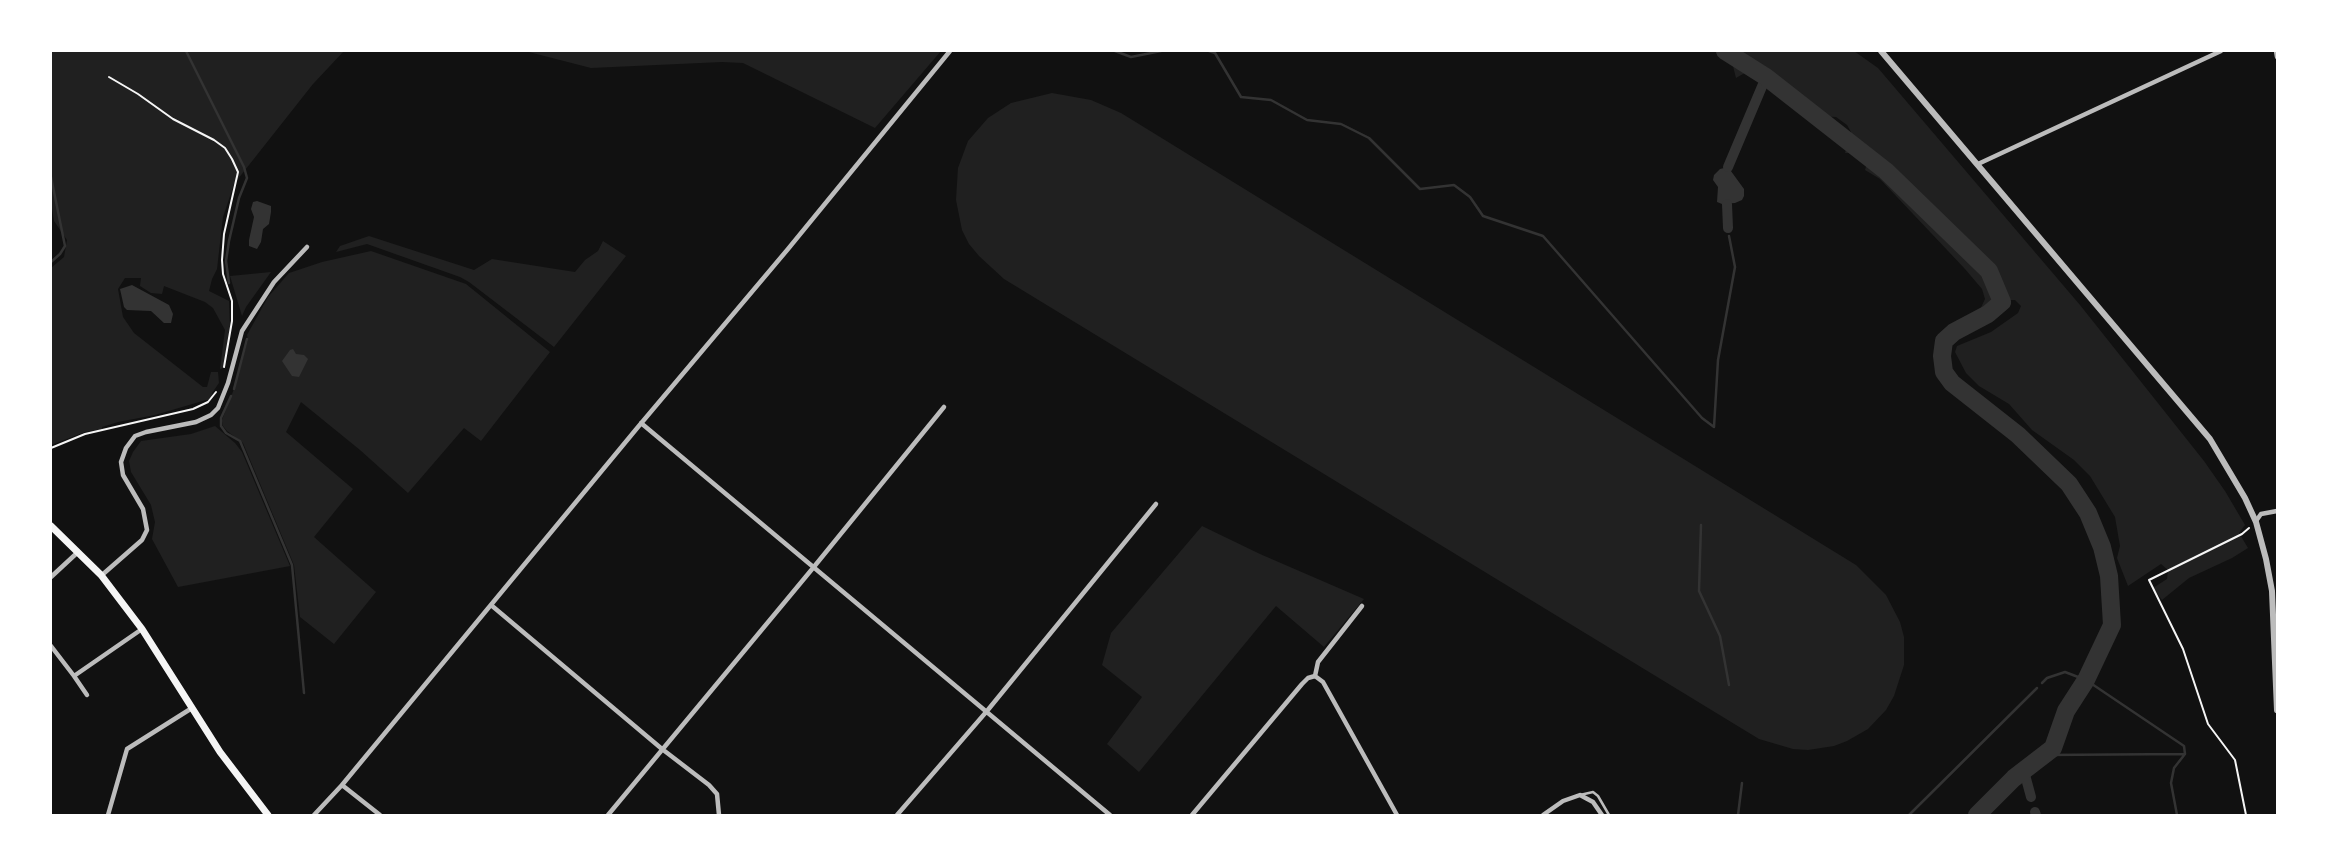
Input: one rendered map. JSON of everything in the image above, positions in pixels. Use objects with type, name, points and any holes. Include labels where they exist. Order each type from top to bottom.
[{"type":"main road","points":[[51,526],[101,575],[142,629],[220,752],[268,815]]},
{"type":"street","points":[[314,815],[342,785],[641,423],[788,250],[950,51]]},
{"type":"street","points":[[1881,51],[2210,439],[2256,522],[2272,591],[2277,710]]},
{"type":"street","points":[[1978,164],[2221,51]]},
{"type":"street","points":[[2276,51],[2277,57]]},
{"type":"street","points":[[101,575],[142,540],[147,530],[143,509],[123,475],[121,461],[126,448],[135,436],[196,422],[211,415],[218,408],[228,383],[242,331],[253,310],[274,282],[307,247]]},
{"type":"street","points":[[608,815],[944,407]]},
{"type":"street","points":[[641,423],[1110,815]]},
{"type":"street","points":[[897,815],[987,711],[1156,504]]},
{"type":"street","points":[[2256,522],[2261,514],[2277,511]]},
{"type":"street","points":[[51,577],[78,552]]},
{"type":"street","points":[[491,605],[662,749],[709,785],[717,794],[719,815]]},
{"type":"street","points":[[1315,676],[1318,662],[1362,606]]},
{"type":"street","points":[[74,676],[142,629]]},
{"type":"street","points":[[51,646],[87,695]]},
{"type":"street","points":[[1192,815],[1308,677],[1315,676],[1323,682],[1397,815]]},
{"type":"street","points":[[108,815],[127,749],[193,708]]},
{"type":"street","points":[[342,785],[380,815]]},
{"type":"street","points":[[1543,815],[1563,801],[1580,795],[1593,802],[1602,815]]},
{"type":"lane","points":[[1580,795],[1592,792],[1598,796],[1609,815]]},
{"type":"path","points":[[109,78],[225,148],[238,172],[224,234],[222,260],[223,274],[232,301],[232,321],[224,368]]},
{"type":"path","points":[[51,448],[85,434],[193,409],[208,402],[219,385]]},
{"type":"path","points":[[2246,815],[2235,760],[2208,724],[2183,649],[2149,580],[2242,534],[2256,522]]},
{"type":"shaded area","points":[[51,51],[344,51],[313,84],[234,184],[223,217],[217,269],[209,291],[229,301],[230,328],[223,368],[220,369],[225,330],[213,308],[205,302],[164,286],[162,294],[151,293],[140,286],[141,278],[125,278],[118,289],[123,317],[134,333],[203,387],[207,387],[211,372],[218,372],[219,383],[212,393],[211,401],[118,422],[51,445],[51,268],[64,257],[67,240],[54,221],[51,203]]},
{"type":"shaded area","points":[[525,51],[941,51],[875,128],[743,63],[591,68]]},
{"type":"shaded area","points":[[1729,51],[1854,51],[1878,68],[2080,305],[2204,461],[2245,525],[2239,533],[2248,548],[2189,578],[2162,600],[2153,588],[2167,579],[2168,570],[2161,564],[2128,586],[2117,558],[2120,546],[2115,517],[2090,476],[2074,460],[2032,430],[2009,404],[1979,386],[1966,373],[1955,352],[1957,346],[1991,332],[2018,313],[2021,306],[2015,300],[2000,300],[1987,311],[1978,314],[1985,299],[1982,289],[1880,179],[1865,170],[1868,160],[1857,153],[1845,153],[1851,132],[1847,125],[1836,117],[1820,116],[1755,67],[1736,78],[1733,66],[1735,54]]},
{"type":"shaded area","points":[[1052,93],[1091,100],[1121,113],[1856,565],[1886,595],[1900,622],[1904,637],[1904,665],[1894,696],[1886,710],[1868,729],[1834,746],[1793,749],[1759,739],[1004,279],[979,256],[962,230],[956,200],[958,168],[968,141],[988,118],[1011,103]]},
{"type":"shaded area","points":[[1728,167],[1744,189],[1744,196],[1735,203],[1722,204],[1717,202],[1718,187],[1713,180],[1720,169]]},
{"type":"shaded area","points":[[253,202],[271,206],[271,212],[269,224],[263,229],[257,249],[249,246],[249,240],[254,217],[251,209]]},
{"type":"shaded area","points":[[369,236],[474,270],[492,259],[575,272],[585,260],[598,251],[603,241],[626,256],[554,347],[460,277],[367,244],[336,252],[340,246]]},
{"type":"shaded area","points":[[371,251],[466,284],[550,352],[481,441],[464,428],[408,493],[301,402],[286,432],[353,489],[314,537],[376,592],[334,644],[300,617],[294,565],[243,443],[227,431],[222,420],[234,389],[248,340],[247,335],[268,297],[289,273]]},
{"type":"shaded area","points":[[271,272],[246,307],[242,316],[230,276]]},
{"type":"shaded area","points":[[132,285],[169,305],[173,314],[171,323],[164,323],[151,311],[127,310],[120,289]]},
{"type":"shaded area","points":[[293,349],[296,354],[304,355],[308,359],[299,377],[292,376],[282,361]]},
{"type":"shaded area","points":[[215,426],[242,452],[290,566],[178,587],[152,539],[155,522],[151,505],[131,472],[129,461],[141,441],[191,434]]},
{"type":"shaded area","points":[[1202,526],[1364,599],[1324,647],[1276,606],[1139,772],[1107,744],[1142,697],[1102,665],[1111,633]]},
{"type":"waterway","points":[[186,51],[247,178],[239,198],[229,241],[226,261],[229,283]]},
{"type":"waterway","points":[[1115,51],[1131,57],[1161,51]]},
{"type":"waterway","points":[[1209,51],[1215,53],[1241,97],[1271,100],[1307,120],[1341,124],[1369,138],[1420,189],[1454,185],[1470,197],[1483,216],[1543,236],[1702,418],[1714,427]]},
{"type":"waterway","points":[[1725,51],[1766,77],[1886,171],[1989,271],[2002,302],[1988,314],[1954,332],[1944,341],[1944,372],[1952,383],[2018,435],[2069,484],[2088,513],[2102,547],[2109,576],[2112,625],[2086,680],[2066,711],[2053,748],[2014,778],[1977,815]]},
{"type":"waterway","points":[[1728,167],[1766,77]]},
{"type":"waterway","points":[[51,177],[65,246],[51,262]]},
{"type":"waterway","points":[[1727,204],[1728,228]]},
{"type":"waterway","points":[[1714,427],[1718,360],[1735,267],[1729,236]]},
{"type":"waterway","points":[[234,389],[247,339]]},
{"type":"waterway","points":[[231,396],[221,418],[221,426],[226,433],[240,441],[292,565],[304,693]]},
{"type":"waterway","points":[[1701,525],[1699,591],[1720,636],[1729,685]]},
{"type":"waterway","points":[[2042,683],[2047,678],[2065,672],[2086,680],[2184,746],[2185,754],[2174,768],[2171,783],[2177,815]]},
{"type":"waterway","points":[[1909,815],[2037,688]]},
{"type":"waterway","points":[[2044,755],[2185,754]]},
{"type":"waterway","points":[[2024,771],[2031,797]]},
{"type":"waterway","points":[[1738,815],[1742,783]]}]
